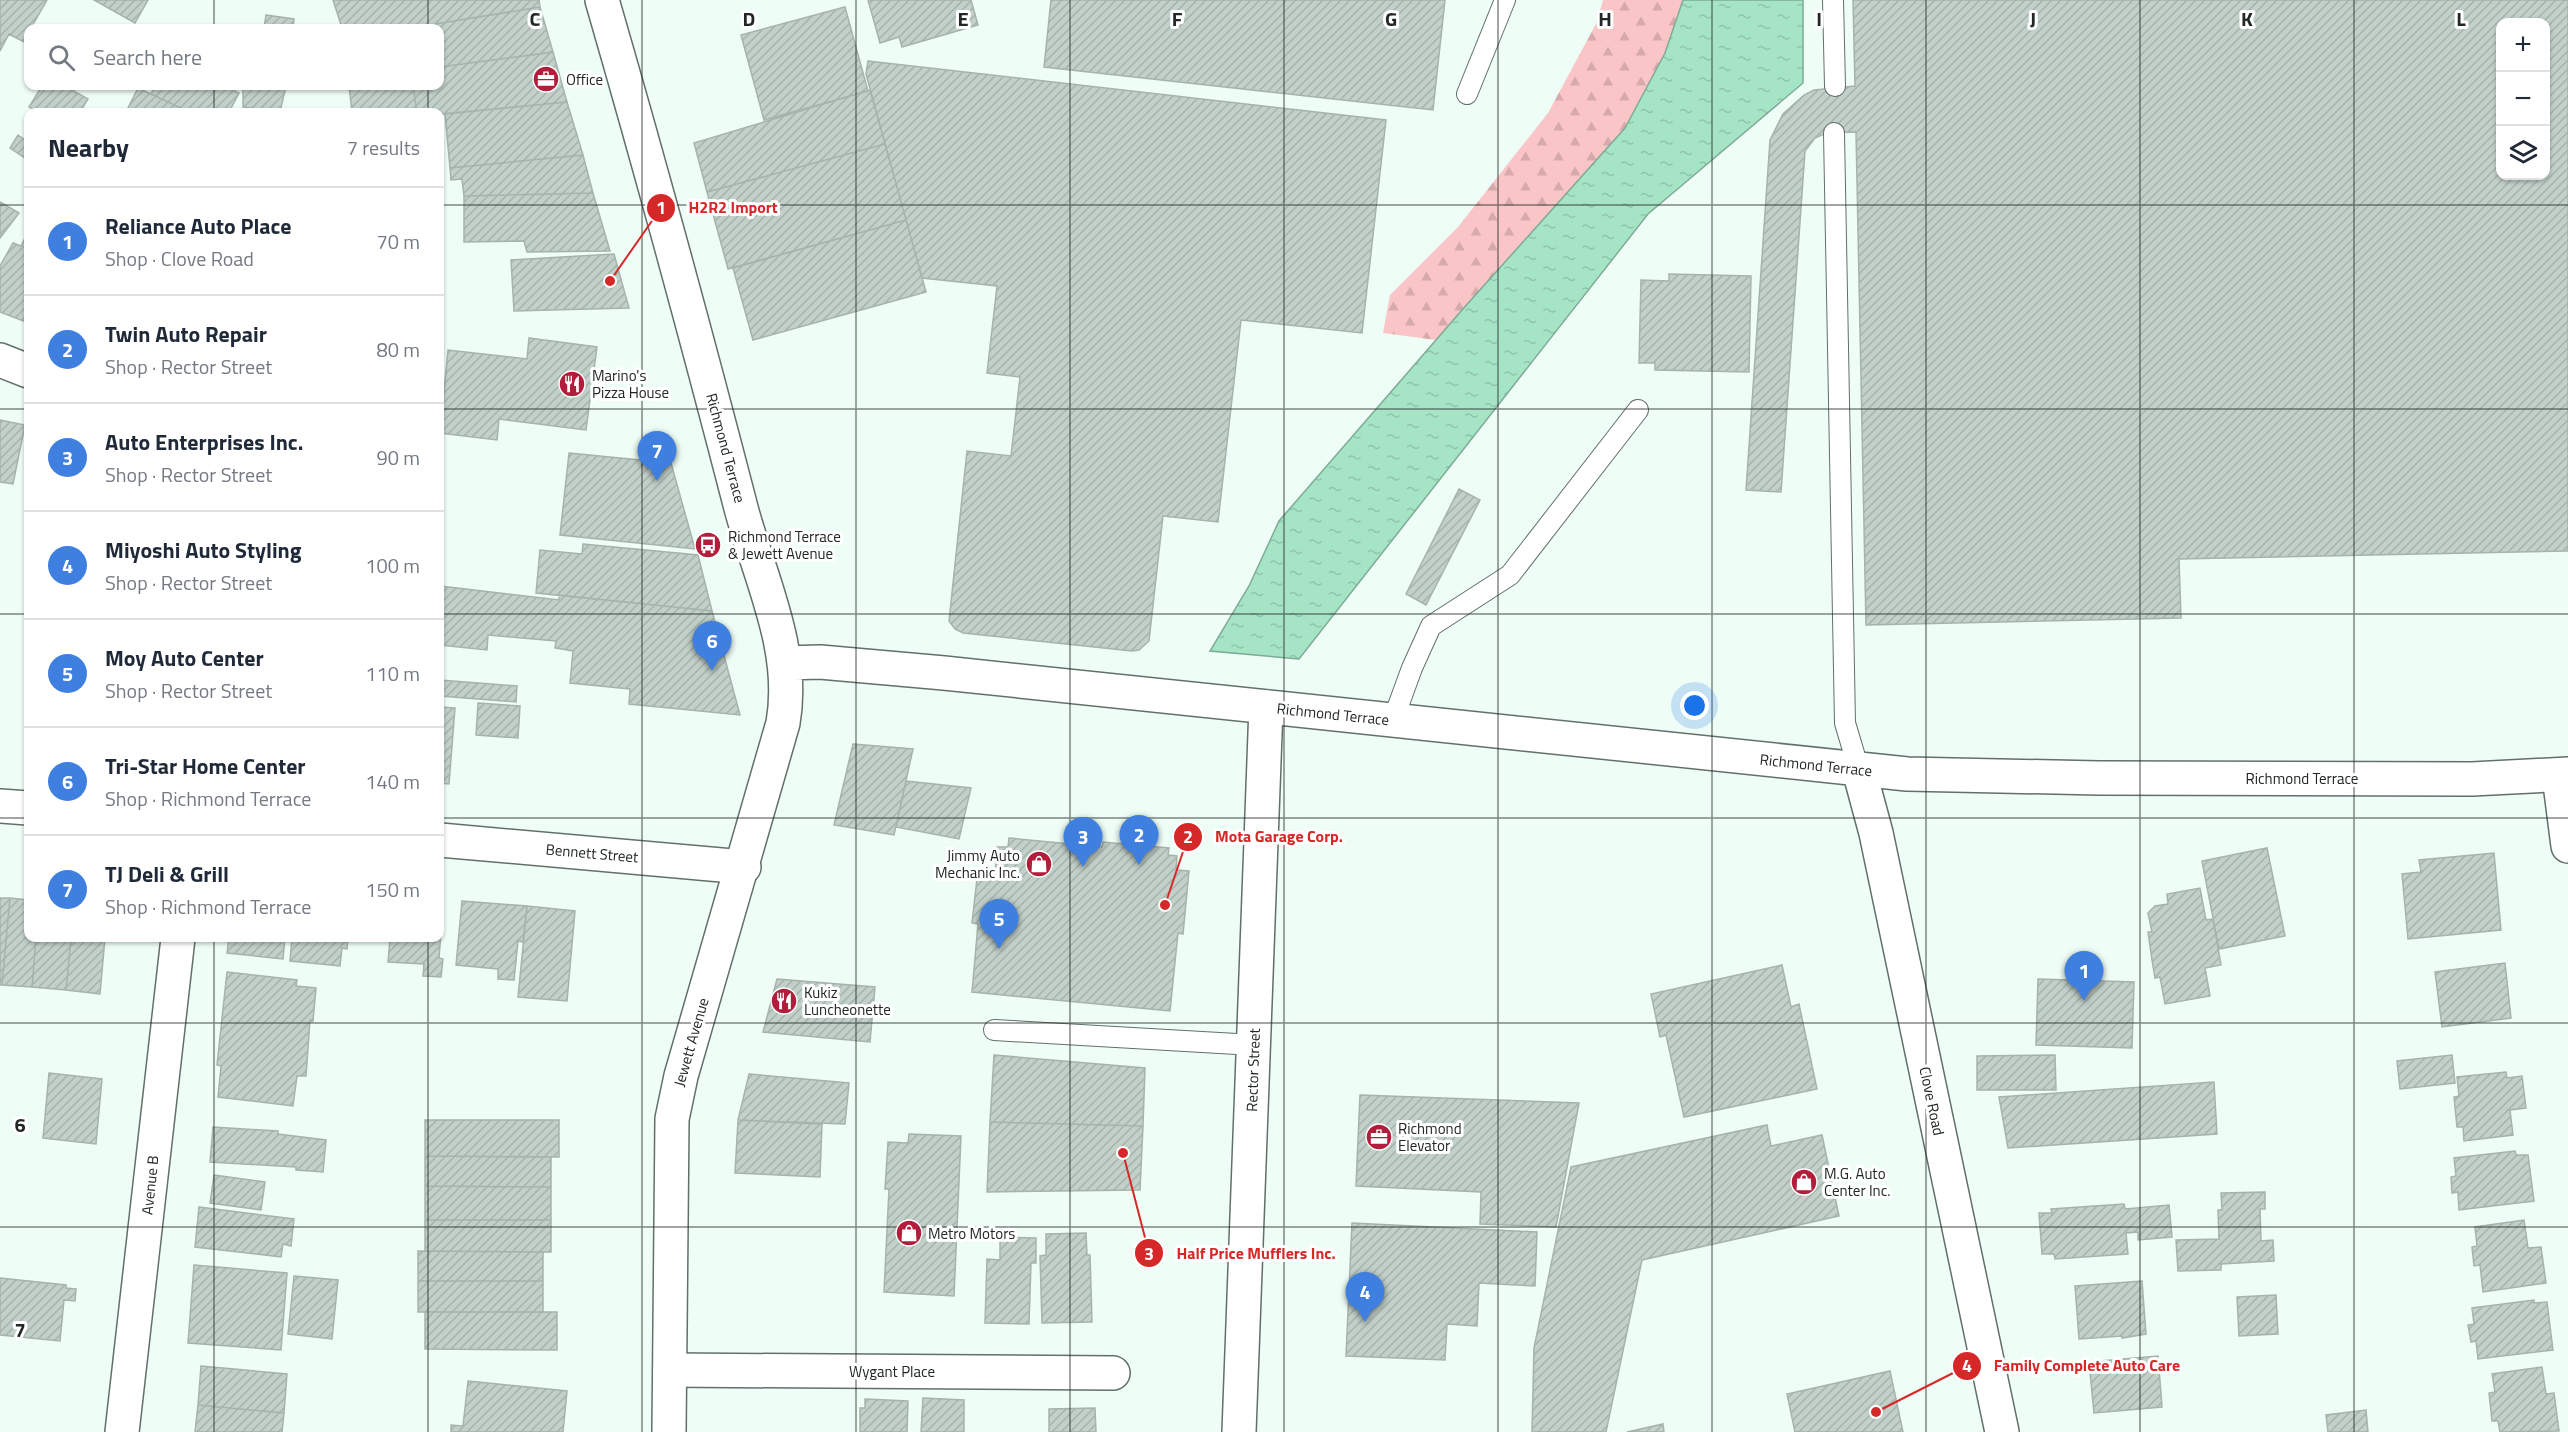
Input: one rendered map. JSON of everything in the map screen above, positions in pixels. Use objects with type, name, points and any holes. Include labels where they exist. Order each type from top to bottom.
[{"type":"street","name":"Richmond Terrace","points":[[602,0],[672,241],[747,531],[786,663],[841,663],[1859,770],[2099,778],[2472,779],[2564,775]]},
{"type":"street","points":[[0,360],[24,369]]},
{"type":"street","name":"Jewett Avenue","points":[[669,1432],[672,1119],[681,1076],[744,867],[783,723],[787,699],[786,663]]},
{"type":"street","name":"Rector Street","points":[[1239,1432],[1266,707]]},
{"type":"street","name":"Clove Road","points":[[1859,770],[1876,832],[2002,1432]]},
{"type":"street","points":[[2564,775],[2568,846]]},
{"type":"street","points":[[0,806],[24,808]]},
{"type":"street","name":"Bennett Street","points":[[444,840],[744,867]]},
{"type":"street","name":"Avenue B","points":[[122,1432],[178,942]]},
{"type":"street","name":"Wygant Place","points":[[670,1371],[1113,1373]]},
{"type":"lane","points":[[1467,94],[1505,0]]},
{"type":"lane","points":[[1833,0],[1835,86]]},
{"type":"lane","points":[[1834,133],[1845,723],[1859,770]]},
{"type":"lane","points":[[1393,720],[1412,668],[1431,626],[1510,575],[1638,410]]},
{"type":"lane","points":[[994,1030],[1254,1045]]},
{"type":"green space","points":[[1603,0],[1683,0],[1665,53],[1625,128],[1436,340],[1383,333],[1390,295],[1458,227],[1548,113],[1596,24]]},
{"type":"water","points":[[1683,0],[1803,0],[1803,83],[1648,214],[1299,659],[1210,651],[1249,586],[1279,521],[1462,310],[1625,128],[1665,53]]},
{"type":"building","points":[[0,0],[47,0],[33,24],[24,24],[24,42],[9,34],[0,51]]},
{"type":"building","points":[[94,0],[148,0],[135,23]]},
{"type":"building","points":[[333,0],[539,0],[540,7],[436,24],[341,24]]},
{"type":"building","points":[[868,0],[971,0],[978,25],[902,47],[899,37],[880,43]]},
{"type":"building","points":[[1051,0],[1445,0],[1433,110],[1044,67]]},
{"type":"building","points":[[1853,0],[2568,0],[2568,551],[2179,559],[2181,618],[1866,625],[1856,132],[1826,133],[1815,138],[1805,151],[1781,492],[1746,490],[1770,140],[1783,114],[1804,95],[1814,90],[1855,86]]},
{"type":"building","points":[[540,7],[553,52],[444,66],[444,24],[436,24]]},
{"type":"building","points":[[845,7],[868,91],[764,120],[741,35]]},
{"type":"building","points":[[266,15],[294,19],[293,24],[265,24]]},
{"type":"building","points":[[553,52],[567,102],[444,114],[444,108],[416,108],[414,90],[444,90],[444,66]]},
{"type":"building","points":[[868,61],[1386,120],[1362,333],[1241,320],[1218,522],[1163,516],[1149,641],[1139,650],[963,633],[955,629],[949,621],[967,451],[1011,456],[1020,377],[987,373],[997,286],[922,278],[866,74]]},
{"type":"building","points":[[40,90],[72,90],[88,99],[82,108],[29,107]]},
{"type":"building","points":[[137,90],[142,90],[181,108],[128,108]]},
{"type":"building","points":[[153,90],[233,90],[239,93],[231,108],[181,108],[151,94]]},
{"type":"building","points":[[243,90],[285,90],[281,108],[243,107]]},
{"type":"building","points":[[349,90],[414,90],[416,108],[352,108]]},
{"type":"building","points":[[870,90],[885,144],[707,192],[694,143]]},
{"type":"building","points":[[567,102],[583,155],[450,168],[445,114]]},
{"type":"building","points":[[18,135],[24,139],[24,157],[10,148]]},
{"type":"building","points":[[885,144],[906,220],[728,269],[707,192]]},
{"type":"building","points":[[583,155],[593,193],[464,196],[462,179],[451,180],[450,168]]},
{"type":"building","points":[[593,193],[610,251],[527,252],[524,241],[464,242],[464,196]]},
{"type":"building","points":[[0,202],[19,213],[0,238]]},
{"type":"building","points":[[906,220],[926,292],[753,340],[733,268]]},
{"type":"building","points":[[24,240],[24,321],[0,312],[0,266],[13,243],[21,246]]},
{"type":"building","points":[[614,254],[629,308],[514,311],[511,260]]},
{"type":"building","points":[[1669,274],[1751,276],[1749,372],[1655,370],[1655,363],[1639,363],[1641,280],[1669,281]]},
{"type":"building","points":[[529,338],[597,347],[586,430],[499,419],[497,440],[444,433],[444,392],[448,350],[527,359]]},
{"type":"building","points":[[0,420],[24,425],[13,484],[0,482]]},
{"type":"building","points":[[569,453],[671,463],[695,549],[560,535]]},
{"type":"building","points":[[1459,489],[1480,500],[1426,605],[1406,594]]},
{"type":"building","points":[[583,544],[698,555],[712,611],[536,593],[540,550],[582,554]]},
{"type":"building","points":[[444,586],[559,600],[559,595],[712,611],[740,715],[629,704],[630,689],[570,683],[573,651],[555,648],[556,641],[488,635],[487,650],[444,645]]},
{"type":"building","points":[[444,680],[517,686],[516,702],[444,696]]},
{"type":"building","points":[[478,703],[520,706],[518,738],[476,735]]},
{"type":"building","points":[[444,707],[455,708],[449,784],[444,783]]},
{"type":"building","points":[[853,744],[913,749],[894,835],[834,825]]},
{"type":"building","points":[[906,781],[971,788],[959,839],[896,827]]},
{"type":"building","points":[[1009,838],[1102,847],[1103,842],[1169,848],[1168,855],[1177,856],[1176,870],[1189,871],[1183,934],[1178,933],[1170,1011],[972,992],[978,924],[972,923],[977,879],[982,880],[982,874],[995,875],[997,847],[1008,847]]},
{"type":"building","points":[[2267,848],[2285,936],[2219,949],[2202,861]]},
{"type":"building","points":[[2494,853],[2501,930],[2408,939],[2402,874],[2421,872],[2419,860]]},
{"type":"building","points":[[2200,888],[2206,920],[2213,919],[2221,965],[2205,968],[2210,996],[2165,1004],[2160,977],[2155,978],[2148,932],[2152,932],[2148,913],[2155,906],[2168,904],[2167,894]]},
{"type":"building","points":[[0,898],[10,898],[2,985],[0,985]]},
{"type":"building","points":[[10,898],[24,900],[24,942],[36,942],[32,987],[2,985]]},
{"type":"building","points":[[462,901],[527,906],[523,942],[518,941],[514,980],[498,979],[498,969],[456,965]]},
{"type":"building","points":[[527,906],[575,911],[567,1001],[518,997]]},
{"type":"building","points":[[36,942],[71,942],[66,990],[32,987]]},
{"type":"building","points":[[71,942],[105,942],[100,994],[66,990]]},
{"type":"building","points":[[228,942],[285,942],[283,959],[227,953]]},
{"type":"building","points":[[292,942],[348,942],[347,949],[342,948],[340,966],[290,961]]},
{"type":"building","points":[[390,942],[440,942],[439,958],[443,959],[441,977],[423,976],[424,964],[388,962]]},
{"type":"building","points":[[2505,963],[2511,1018],[2442,1027],[2435,972]]},
{"type":"building","points":[[1782,965],[1791,1007],[1799,1004],[1817,1089],[1684,1117],[1666,1035],[1660,1037],[1651,994]]},
{"type":"building","points":[[227,972],[297,980],[296,986],[316,988],[313,1021],[310,1020],[306,1076],[297,1076],[293,1106],[218,1097],[221,1066],[217,1065]]},
{"type":"building","points":[[777,979],[875,987],[870,1042],[763,1032]]},
{"type":"building","points":[[2038,979],[2134,982],[2132,1048],[2036,1045]]},
{"type":"building","points":[[994,1055],[1145,1068],[1143,1126],[990,1122]]},
{"type":"building","points":[[2055,1055],[2056,1090],[1977,1090],[1977,1056]]},
{"type":"building","points":[[2452,1055],[2455,1083],[2400,1089],[2397,1061]]},
{"type":"building","points":[[2506,1072],[2507,1078],[2522,1076],[2526,1108],[2510,1110],[2513,1135],[2464,1141],[2463,1127],[2457,1127],[2454,1097],[2459,1096],[2457,1077]]},
{"type":"building","points":[[49,1073],[102,1079],[96,1144],[43,1138]]},
{"type":"building","points":[[749,1074],[849,1083],[845,1124],[738,1120]]},
{"type":"building","points":[[2214,1082],[2217,1134],[2008,1148],[1999,1097]]},
{"type":"building","points":[[1360,1095],[1579,1103],[1556,1227],[1480,1224],[1481,1192],[1356,1186]]},
{"type":"building","points":[[425,1120],[559,1120],[559,1157],[425,1156]]},
{"type":"building","points":[[738,1120],[822,1124],[820,1177],[735,1173]]},
{"type":"building","points":[[990,1122],[1143,1126],[1140,1190],[987,1192]]},
{"type":"building","points":[[1767,1125],[1771,1146],[1822,1135],[1839,1216],[1642,1260],[1606,1432],[1532,1432],[1534,1348],[1571,1167]]},
{"type":"building","points":[[213,1127],[278,1131],[278,1134],[326,1140],[323,1172],[296,1170],[296,1167],[210,1162]]},
{"type":"building","points":[[909,1134],[961,1136],[954,1296],[884,1292],[889,1189],[885,1189],[888,1142],[908,1143]]},
{"type":"building","points":[[2515,1151],[2516,1155],[2528,1155],[2534,1201],[2459,1210],[2458,1192],[2452,1193],[2451,1177],[2456,1176],[2454,1158]]},
{"type":"building","points":[[425,1156],[551,1157],[551,1187],[425,1186]]},
{"type":"building","points":[[214,1175],[265,1182],[261,1210],[210,1203]]},
{"type":"building","points":[[425,1186],[551,1187],[551,1220],[425,1220]]},
{"type":"building","points":[[2265,1192],[2265,1209],[2260,1209],[2261,1241],[2273,1240],[2274,1261],[2221,1264],[2221,1270],[2178,1271],[2176,1240],[2219,1239],[2218,1210],[2222,1210],[2221,1193]]},
{"type":"building","points":[[2124,1204],[2125,1209],[2169,1205],[2172,1237],[2138,1240],[2138,1232],[2126,1233],[2128,1254],[2055,1259],[2054,1254],[2042,1254],[2039,1213],[2052,1213],[2051,1209]]},
{"type":"building","points":[[199,1207],[294,1219],[291,1246],[283,1244],[281,1257],[195,1247]]},
{"type":"building","points":[[425,1220],[551,1220],[551,1252],[425,1251]]},
{"type":"building","points":[[2524,1220],[2528,1248],[2541,1247],[2546,1283],[2483,1292],[2480,1265],[2474,1266],[2472,1247],[2477,1246],[2475,1227]]},
{"type":"building","points":[[1352,1223],[1537,1232],[1535,1286],[1479,1283],[1477,1326],[1447,1324],[1445,1360],[1346,1356]]},
{"type":"building","points":[[1086,1233],[1087,1255],[1090,1255],[1092,1322],[1042,1323],[1040,1256],[1046,1255],[1046,1234]]},
{"type":"building","points":[[1000,1237],[1036,1238],[1036,1263],[1031,1263],[1029,1324],[985,1323],[987,1259],[1000,1260]]},
{"type":"building","points":[[418,1251],[543,1252],[543,1281],[418,1281]]},
{"type":"building","points":[[194,1265],[287,1273],[281,1350],[188,1343]]},
{"type":"building","points":[[294,1276],[338,1280],[332,1339],[288,1334]]},
{"type":"building","points":[[0,1278],[66,1285],[66,1288],[76,1289],[75,1301],[64,1300],[60,1341],[0,1335]]},
{"type":"building","points":[[418,1281],[543,1281],[543,1312],[418,1312]]},
{"type":"building","points":[[2142,1281],[2146,1334],[2122,1338],[2122,1336],[2079,1339],[2075,1286]]},
{"type":"building","points":[[2276,1295],[2278,1334],[2239,1336],[2237,1297]]},
{"type":"building","points":[[2534,1300],[2534,1303],[2547,1302],[2553,1350],[2478,1359],[2476,1341],[2471,1342],[2468,1325],[2474,1324],[2472,1308]]},
{"type":"building","points":[[425,1312],[557,1312],[557,1350],[425,1349]]},
{"type":"building","points":[[2158,1356],[2162,1407],[2094,1413],[2089,1362]]},
{"type":"building","points":[[201,1366],[287,1374],[284,1413],[198,1405]]},
{"type":"building","points":[[2542,1367],[2546,1394],[2554,1393],[2559,1431],[2500,1432],[2498,1421],[2492,1421],[2489,1393],[2495,1392],[2492,1374]]},
{"type":"building","points":[[1890,1371],[1903,1432],[1795,1432],[1787,1394]]},
{"type":"building","points":[[468,1381],[567,1391],[563,1432],[451,1432],[451,1425],[463,1426]]},
{"type":"building","points":[[923,1398],[964,1400],[964,1432],[921,1432]]},
{"type":"building","points":[[865,1399],[908,1401],[907,1432],[860,1432],[860,1408],[865,1408]]},
{"type":"building","points":[[198,1405],[284,1413],[282,1432],[195,1432]]},
{"type":"building","points":[[1095,1408],[1096,1432],[1049,1432],[1049,1409]]},
{"type":"building","points":[[2366,1410],[2368,1432],[2328,1432],[2326,1415]]},
{"type":"building","points":[[1663,1424],[1664,1432],[1627,1432]]},
{"type":"place","name":"Office","points":[[546,79]]},
{"type":"place","name":"H2R2 Import","points":[[610,281]]},
{"type":"place","name":"Marino's Pizza House","points":[[572,384]]},
{"type":"place","name":"TJ Deli & Grill","points":[[657,481]]},
{"type":"place","name":"Richmond Terrace & Jewett Avenue","points":[[708,545]]},
{"type":"place","name":"Tri-Star Home Center","points":[[712,671]]},
{"type":"place","name":"Jimmy Auto Mechanic Inc.","points":[[1039,864]]},
{"type":"place","name":"Twin Auto Repair","points":[[1139,865]]},
{"type":"place","name":"Auto Enterprises Inc.","points":[[1083,867]]},
{"type":"place","name":"Mota Garage Corp.","points":[[1165,905]]},
{"type":"place","name":"Moy Auto Center","points":[[999,949]]},
{"type":"place","name":"Kukiz Luncheonette","points":[[784,1001]]},
{"type":"place","name":"Reliance Auto Place","points":[[2084,1001]]},
{"type":"place","name":"Richmond Elevator","points":[[1379,1137]]},
{"type":"place","name":"Half Price Mufflers Inc.","points":[[1123,1153]]},
{"type":"place","name":"M.G. Auto Center Inc.","points":[[1804,1182]]},
{"type":"place","name":"Metro Motors","points":[[909,1233]]},
{"type":"place","name":"Miyoshi Auto Styling","points":[[1365,1322]]},
{"type":"place","name":"Family Complete Auto Care","points":[[1876,1412]]}]
